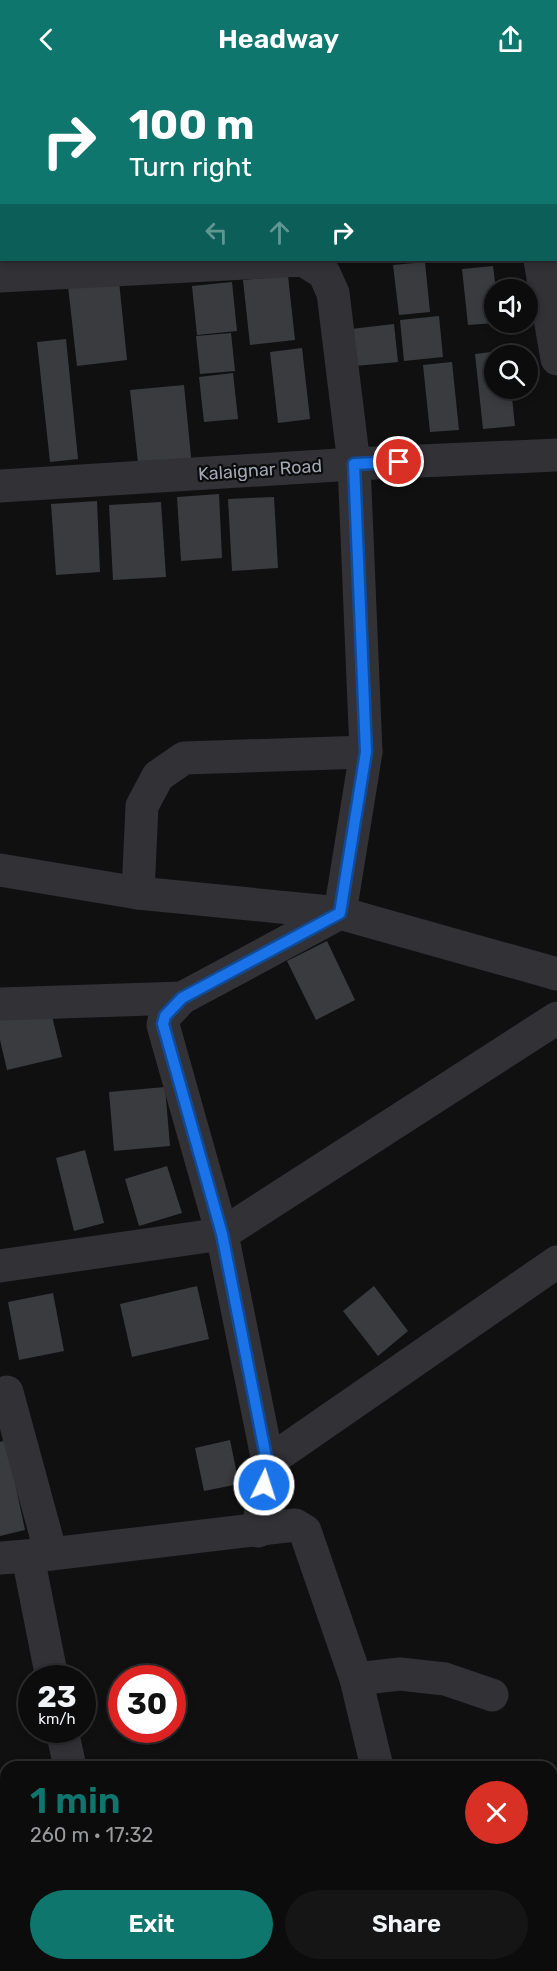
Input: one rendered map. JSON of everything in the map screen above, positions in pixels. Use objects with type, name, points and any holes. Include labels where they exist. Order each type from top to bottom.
[{"type":"street","points":[[0,276],[284,261]]},
{"type":"street","points":[[305,261],[324,273],[333,293],[354,464],[366,752],[340,913]]},
{"type":"street","points":[[540,261],[557,359]]},
{"type":"street","name":"Kalaignar Road","points":[[0,486],[354,464],[557,455]]},
{"type":"street","points":[[138,894],[142,806],[158,776],[184,758],[366,752]]},
{"type":"street","points":[[0,870],[138,894],[340,913],[557,974]]},
{"type":"street","points":[[258,1531],[267,1462],[222,1234],[163,1024],[165,1016],[182,998],[340,913]]},
{"type":"street","points":[[0,1004],[182,998]]},
{"type":"street","points":[[0,1266],[222,1234],[557,1018]]},
{"type":"street","points":[[267,1462],[557,1262]]},
{"type":"street","points":[[7,1392],[26,1556],[49,1665]]},
{"type":"street","points":[[26,1556],[295,1526],[306,1531],[356,1679],[376,1761]]},
{"type":"street","points":[[356,1679],[400,1674],[445,1678],[492,1695]]},
{"type":"street","points":[[65,1743],[69,1761]]},
{"type":"building","points":[[425,262],[430,312],[399,315],[393,265]]},
{"type":"building","points":[[493,266],[495,279],[484,279],[484,324],[468,325],[462,269]]},
{"type":"building","points":[[288,276],[295,340],[250,345],[243,280]]},
{"type":"building","points":[[119,281],[127,360],[77,366],[68,286]]},
{"type":"building","points":[[232,282],[237,331],[197,335],[192,286]]},
{"type":"building","points":[[439,316],[443,357],[404,361],[400,320]]},
{"type":"building","points":[[394,324],[398,362],[355,366],[351,329]]},
{"type":"building","points":[[231,333],[235,371],[200,374],[196,336]]},
{"type":"building","points":[[66,339],[78,459],[50,462],[37,342]]},
{"type":"building","points":[[302,348],[310,419],[278,423],[270,352]]},
{"type":"building","points":[[484,353],[484,399],[512,399],[515,426],[483,429],[475,354]]},
{"type":"building","points":[[452,362],[459,430],[430,432],[423,365]]},
{"type":"building","points":[[233,373],[238,419],[204,422],[199,377]]},
{"type":"building","points":[[184,385],[192,467],[139,472],[130,390]]},
{"type":"building","points":[[219,494],[222,558],[181,561],[177,497]]},
{"type":"building","points":[[274,497],[278,568],[232,571],[228,499]]},
{"type":"building","points":[[97,501],[100,572],[56,575],[51,504]]},
{"type":"building","points":[[161,502],[166,577],[113,580],[109,505]]},
{"type":"building","points":[[327,941],[355,1000],[316,1020],[287,961]]},
{"type":"building","points":[[49,1004],[62,1057],[7,1070],[0,1040],[0,1016]]},
{"type":"building","points":[[165,1087],[170,1146],[114,1151],[109,1092]]},
{"type":"building","points":[[85,1150],[104,1223],[74,1231],[56,1158]]},
{"type":"building","points":[[167,1166],[182,1213],[139,1226],[125,1179]]},
{"type":"building","points":[[197,1286],[209,1339],[132,1357],[120,1304]]},
{"type":"building","points":[[374,1286],[408,1331],[378,1356],[343,1311]]},
{"type":"building","points":[[53,1293],[64,1351],[19,1360],[8,1302]]},
{"type":"building","points":[[6,1440],[25,1530],[0,1536],[0,1442]]},
{"type":"building","points":[[230,1440],[239,1484],[204,1491],[195,1448]]},
{"type":"route","points":[[264,1485],[267,1462],[222,1234],[163,1024],[165,1016],[182,998],[340,913],[366,752],[354,464],[399,462]]}]
